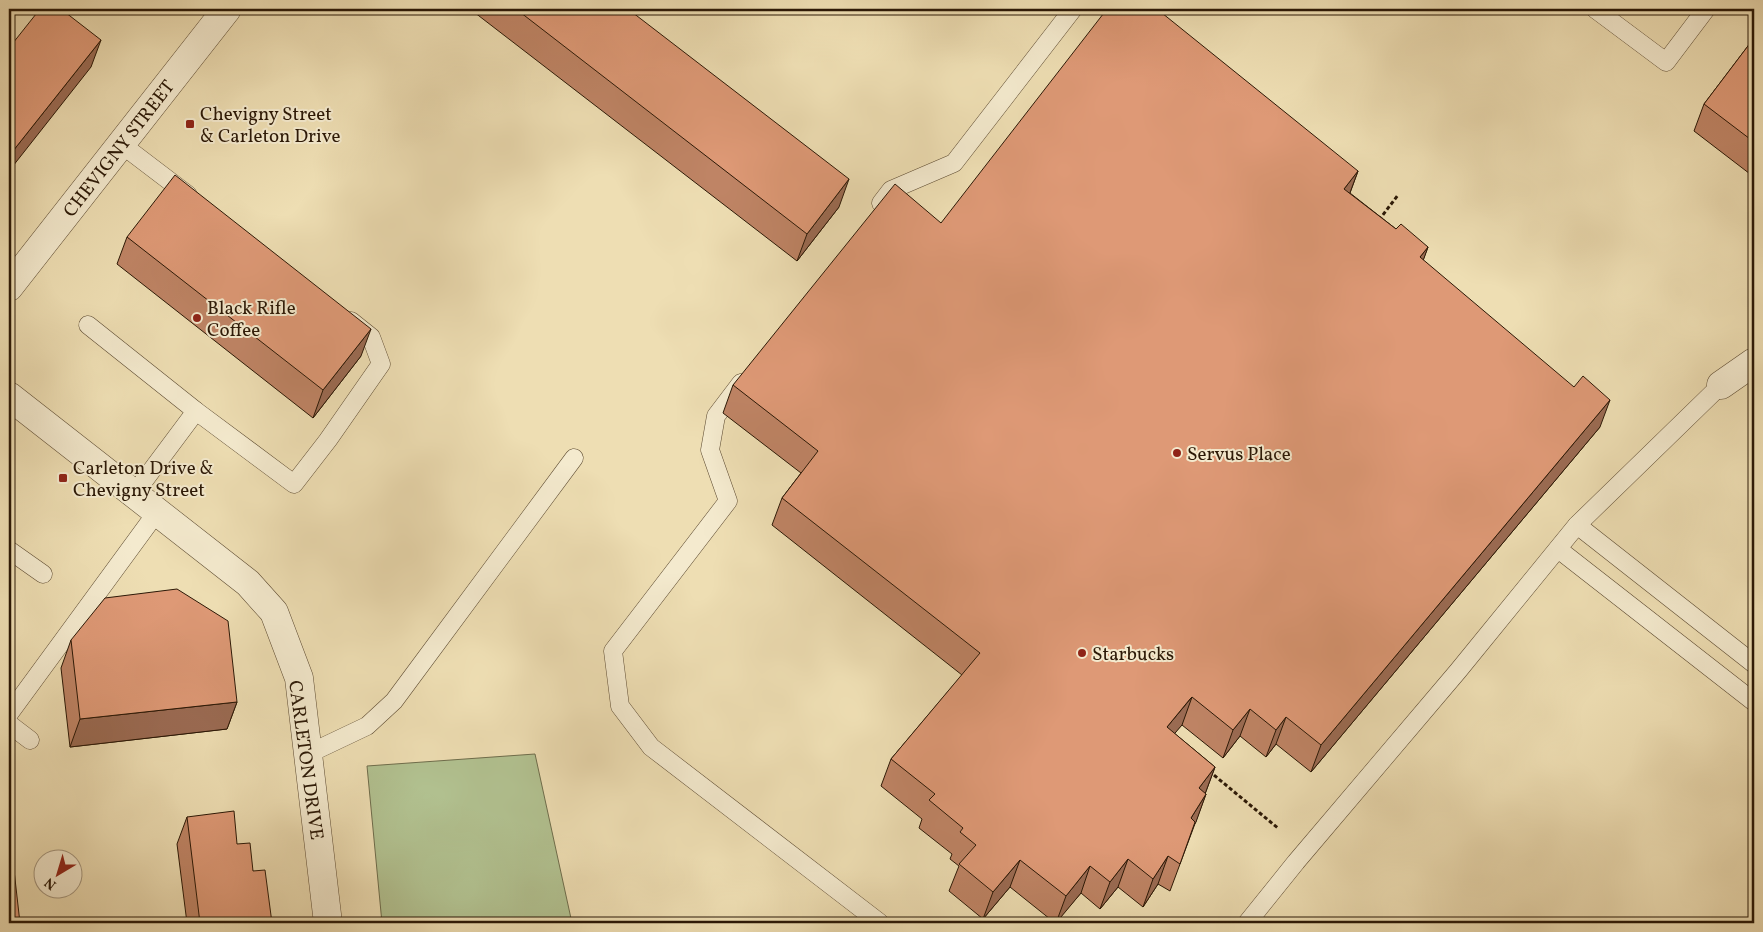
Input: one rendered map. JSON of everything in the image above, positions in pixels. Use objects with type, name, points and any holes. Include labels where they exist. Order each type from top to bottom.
[{"type":"street","name":"CHEVIGNY STREET","points":[[9,287],[227,9]]},
{"type":"street","points":[[1721,385],[1754,362]]},
{"type":"street","name":"CARLETON DRIVE","points":[[9,396],[248,583],[274,612],[299,678],[328,923]]},
{"type":"lane","points":[[868,219],[891,190],[954,163],[1073,9]]},
{"type":"lane","points":[[1595,9],[1666,62],[1706,9]]},
{"type":"lane","points":[[121,144],[199,204]]},
{"type":"lane","points":[[88,324],[196,411],[294,484],[328,440],[381,364],[371,337],[340,312]]},
{"type":"lane","points":[[753,368],[716,416],[711,441],[710,450],[728,501],[613,651],[620,706],[650,747],[880,923]]},
{"type":"lane","points":[[1247,923],[1577,526],[1721,385]]},
{"type":"lane","points":[[134,494],[196,411]]},
{"type":"lane","points":[[308,754],[367,726],[394,701],[574,458]]},
{"type":"lane","points":[[9,714],[157,512]]},
{"type":"lane","points":[[1577,526],[1754,664]]},
{"type":"lane","points":[[1558,549],[1754,702]]},
{"type":"lane","points":[[9,550],[43,574]]},
{"type":"lane","points":[[9,724],[30,740]]},
{"type":"path","points":[[1375,224],[1398,195]]},
{"type":"path","points":[[1204,767],[1280,829]]},
{"type":"green space","points":[[535,754],[572,923],[382,923],[367,766]]},
{"type":"building","points":[[40,9],[61,9],[101,40],[9,156],[9,48]]},
{"type":"building","points":[[516,9],[628,9],[849,179],[807,234]]},
{"type":"building","name":"Servus Place","points":[[1107,9],[1157,9],[1358,171],[1344,189],[1396,229],[1401,224],[1428,247],[1420,257],[1574,387],[1583,376],[1610,400],[1321,745],[1286,717],[1276,730],[1250,709],[1233,730],[1192,697],[1190,699],[1167,727],[1215,767],[1199,788],[1206,794],[1191,818],[1195,822],[1180,864],[1168,856],[1153,879],[1128,859],[1110,882],[1090,866],[1066,896],[1020,860],[993,892],[959,864],[976,845],[960,832],[963,828],[929,800],[935,794],[891,759],[980,653],[782,498],[818,451],[733,385],[895,184],[941,223]]},
{"type":"building","points":[[1754,38],[1754,142],[1704,104]]},
{"type":"building","points":[[175,175],[371,329],[323,390],[127,237]]},
{"type":"building","points":[[177,589],[228,621],[237,702],[80,719],[71,640],[105,598]]},
{"type":"building","points":[[234,811],[237,844],[250,843],[253,871],[265,870],[272,923],[200,923],[187,817]]},
{"type":"building","points":[[9,826],[20,923],[9,923]]},
{"type":"place","name":"Chevigny Street & Carleton Drive","points":[[190,124]]},
{"type":"place","name":"Black Rifle Coffee","points":[[197,318]]},
{"type":"place","name":"Servus Place","points":[[1177,453]]},
{"type":"place","name":"Carleton Drive & Chevigny Street","points":[[63,478]]},
{"type":"place","name":"Starbucks","points":[[1082,653]]}]
